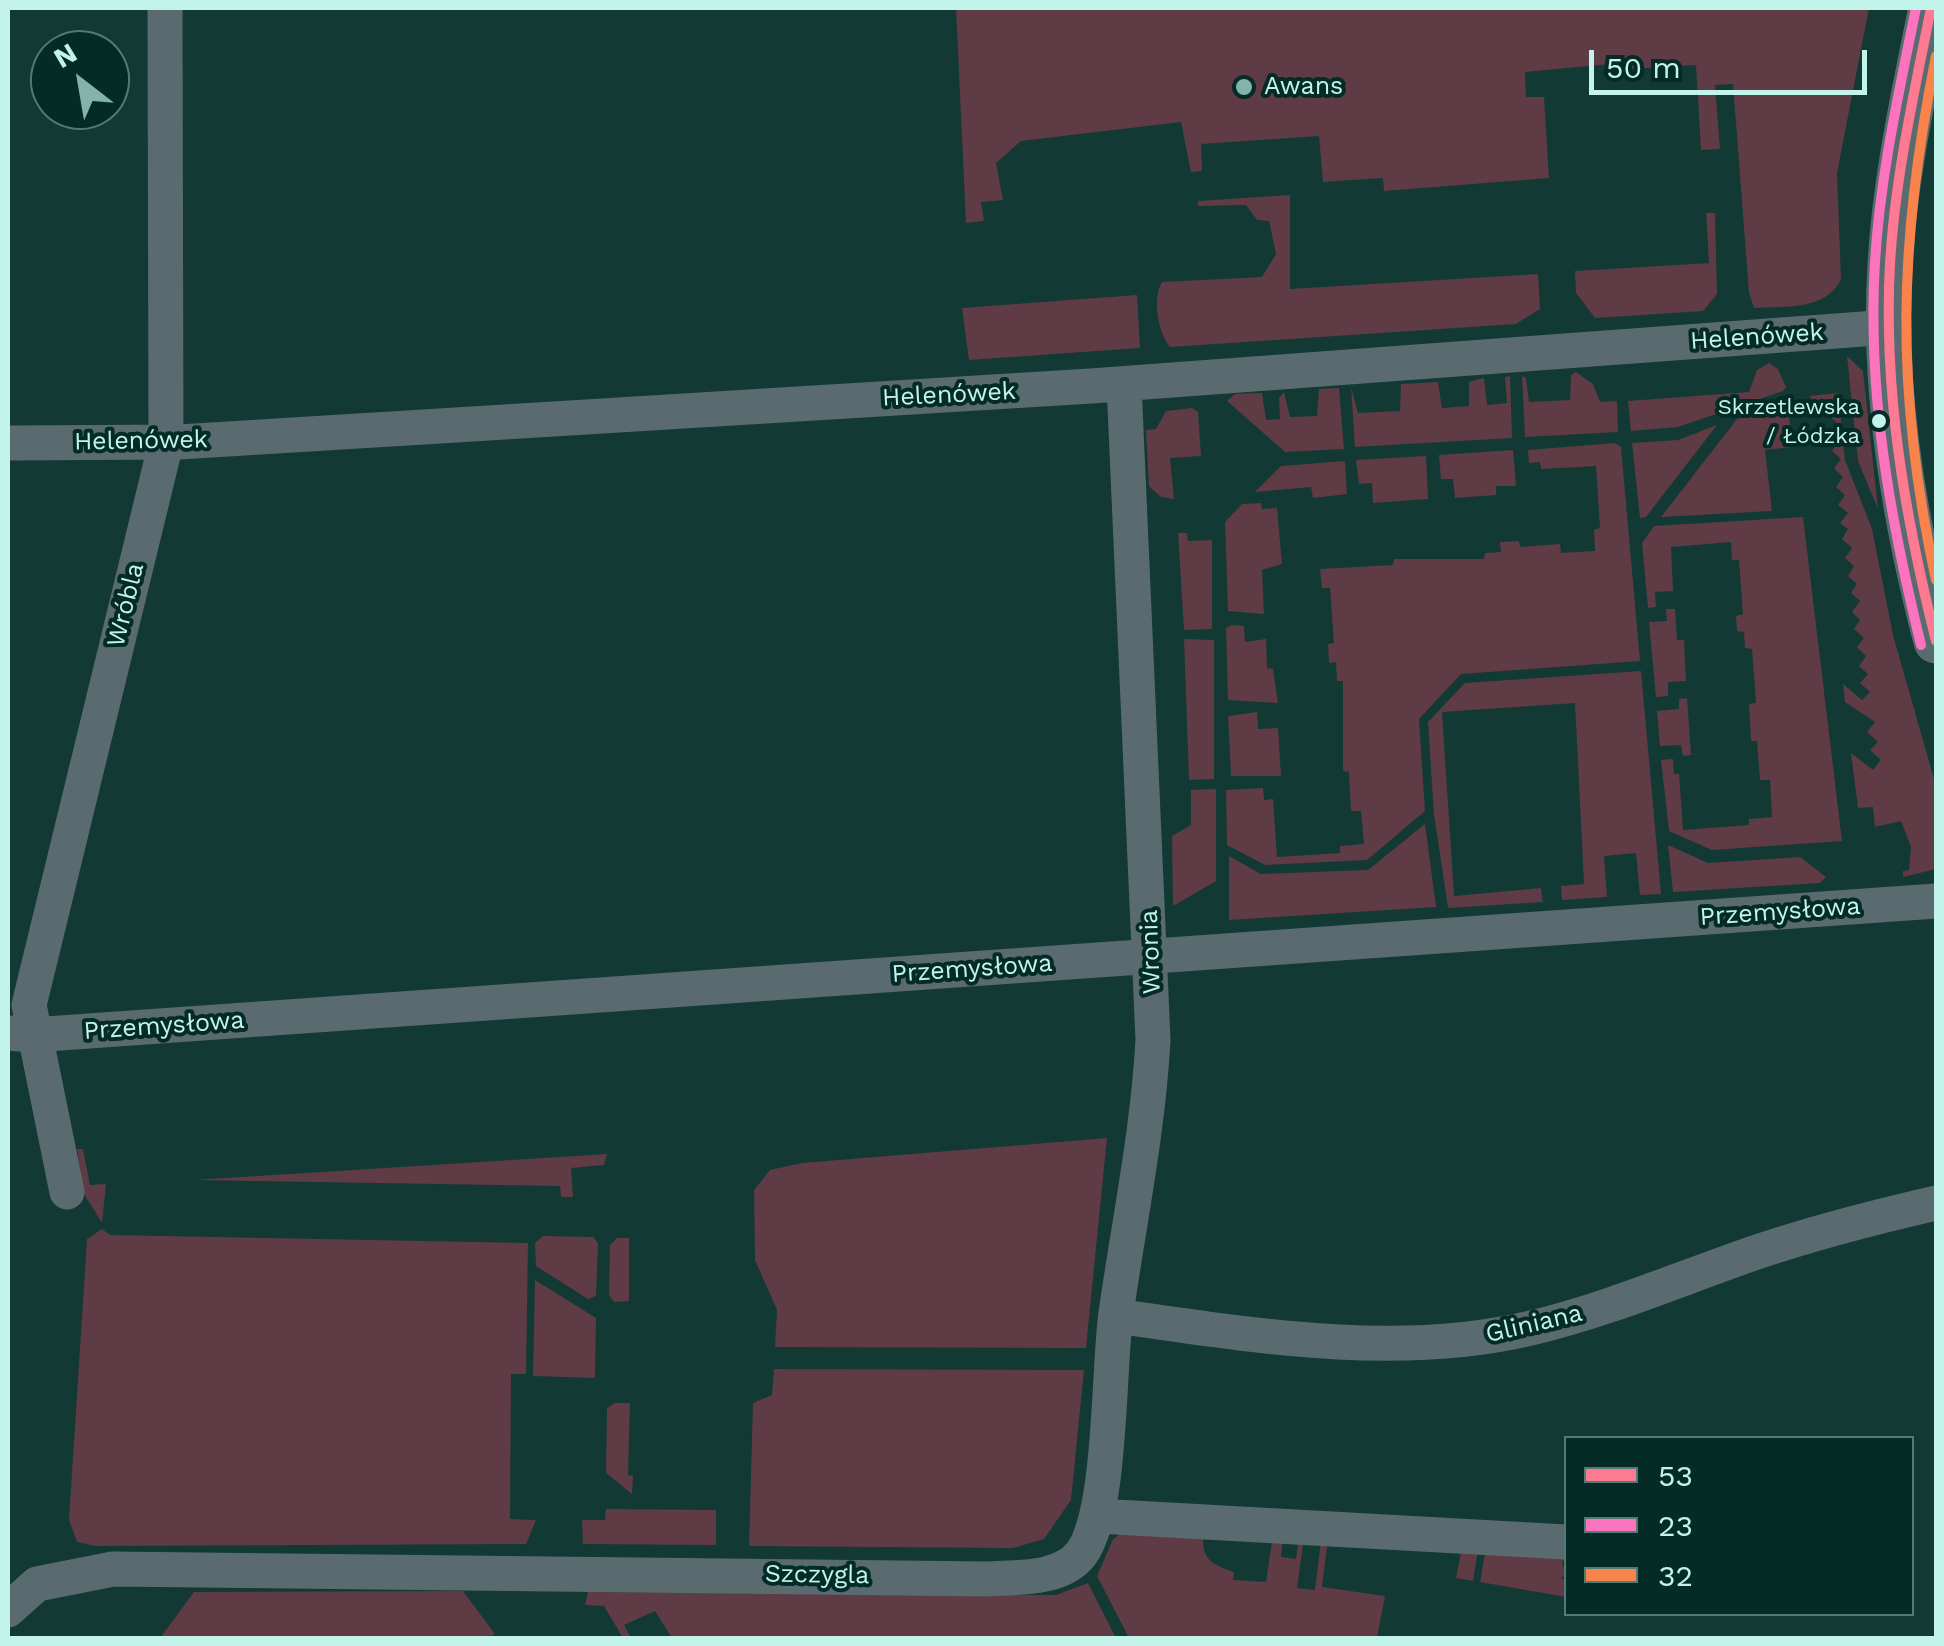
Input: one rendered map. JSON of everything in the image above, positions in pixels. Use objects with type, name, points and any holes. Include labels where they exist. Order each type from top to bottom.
[{"type":"street","name":"Wróbla","points":[[67,1192],[20,1034],[166,443],[165,8]]},
{"type":"street","points":[[1931,8],[1894,213],[1890,327],[1899,460],[1927,568],[1936,641]]},
{"type":"street","name":"Helenówek","points":[[8,442],[166,443],[1124,384],[1890,327]]},
{"type":"street","name":"Wronia","points":[[1097,1516],[1116,1316],[1148,1116],[1152,957],[1124,384]]},
{"type":"street","name":"Przemysłowa","points":[[20,1034],[1936,900]]},
{"type":"street","name":"Gliniana","points":[[1116,1316],[1285,1338],[1412,1342],[1484,1336],[1593,1310],[1784,1244],[1936,1204]]},
{"type":"street","points":[[1097,1516],[1564,1542]]},
{"type":"street","name":"Szczygla","points":[[8,1610],[37,1584],[113,1569],[1017,1577],[1052,1572],[1074,1561],[1084,1549],[1097,1516]]},
{"type":"shaded area","points":[[956,8],[1869,8],[1837,173],[1841,280],[1834,290],[1814,302],[1754,308],[1749,293],[1733,84],[1715,85],[1720,149],[1701,150],[1696,65],[1611,70],[1610,64],[1525,72],[1526,97],[1544,97],[1549,178],[1384,191],[1383,178],[1323,182],[1319,136],[1201,144],[1202,171],[1191,172],[1181,122],[1021,141],[996,163],[1003,200],[981,202],[984,221],[966,223]]},
{"type":"shaded area","points":[[1290,195],[1290,289],[1538,274],[1540,309],[1516,324],[1170,347],[1158,315],[1157,297],[1162,282],[1262,277],[1276,254],[1269,221],[1257,220],[1246,205],[1198,206],[1198,201]]},
{"type":"shaded area","points":[[1706,213],[1715,213],[1717,294],[1703,311],[1595,318],[1576,293],[1575,271],[1709,263]]},
{"type":"shaded area","points":[[1137,295],[1140,348],[969,360],[962,308]]},
{"type":"shaded area","points":[[1847,356],[1863,371],[1878,509],[1858,461]]},
{"type":"shaded area","points":[[1769,363],[1778,369],[1786,387],[1783,391],[1678,427],[1631,431],[1628,401],[1749,392],[1757,370]]},
{"type":"shaded area","points":[[1576,372],[1593,384],[1600,402],[1617,401],[1618,432],[1525,437],[1522,376],[1526,378],[1529,402],[1570,400],[1571,375]]},
{"type":"shaded area","points":[[1510,376],[1512,438],[1355,447],[1351,387],[1358,413],[1400,411],[1401,384],[1438,382],[1442,408],[1469,406],[1469,382],[1484,378],[1487,405],[1507,403],[1505,377]]},
{"type":"shaded area","points":[[1339,388],[1344,449],[1285,452],[1227,401],[1235,394],[1262,393],[1266,420],[1280,419],[1279,398],[1284,392],[1290,417],[1317,416],[1319,389]]},
{"type":"shaded area","points":[[1838,393],[1845,460],[1872,529],[1893,635],[1936,786],[1936,869],[1903,877],[1903,871],[1909,870],[1911,847],[1901,821],[1875,827],[1873,807],[1858,808],[1851,753],[1873,770],[1881,760],[1870,750],[1878,742],[1867,732],[1875,722],[1845,702],[1843,684],[1862,700],[1870,692],[1860,683],[1868,674],[1859,666],[1866,656],[1857,647],[1864,638],[1854,629],[1860,620],[1852,612],[1860,601],[1851,593],[1857,584],[1848,576],[1854,566],[1845,558],[1852,548],[1842,539],[1848,529],[1840,523],[1848,513],[1838,505],[1845,495],[1836,487],[1843,477],[1834,468],[1841,459],[1832,451],[1839,441],[1831,432],[1837,423],[1809,396]]},
{"type":"shaded area","points":[[1788,402],[1792,447],[1765,450],[1772,511],[1661,517],[1737,419]]},
{"type":"shaded area","points":[[1192,408],[1198,412],[1201,456],[1170,458],[1174,499],[1161,497],[1149,486],[1146,430],[1156,429],[1166,411]]},
{"type":"shaded area","points":[[1717,425],[1646,517],[1640,518],[1632,443],[1678,440]]},
{"type":"shaded area","points":[[1615,443],[1621,447],[1640,661],[1461,674],[1419,719],[1425,811],[1367,860],[1265,865],[1227,845],[1226,790],[1263,788],[1264,800],[1273,799],[1277,857],[1340,853],[1340,846],[1364,844],[1361,811],[1351,811],[1349,772],[1343,771],[1343,681],[1337,681],[1336,662],[1329,663],[1328,644],[1334,643],[1330,588],[1322,588],[1320,569],[1393,565],[1394,559],[1484,559],[1485,553],[1501,552],[1500,542],[1519,541],[1520,547],[1560,544],[1561,553],[1595,551],[1594,530],[1600,528],[1596,466],[1541,469],[1540,462],[1529,463],[1528,450]]},
{"type":"shaded area","points":[[1513,450],[1516,486],[1496,486],[1496,495],[1455,498],[1453,479],[1441,479],[1439,455]]},
{"type":"shaded area","points":[[1426,456],[1428,499],[1373,503],[1372,483],[1359,484],[1356,460]]},
{"type":"shaded area","points":[[1345,461],[1347,494],[1313,498],[1311,487],[1255,492],[1281,466]]},
{"type":"shaded area","points":[[1261,503],[1262,509],[1277,508],[1282,564],[1262,570],[1264,614],[1228,611],[1225,522],[1242,504]]},
{"type":"shaded area","points":[[1803,517],[1842,841],[1712,850],[1669,831],[1661,760],[1673,759],[1674,774],[1679,774],[1683,830],[1749,825],[1749,819],[1772,817],[1770,780],[1760,780],[1757,741],[1751,741],[1749,704],[1756,703],[1752,649],[1745,648],[1744,632],[1737,631],[1736,616],[1743,614],[1739,560],[1732,560],[1731,542],[1671,547],[1673,591],[1655,592],[1656,607],[1648,608],[1642,543],[1654,526]]},
{"type":"shaded area","points":[[1178,533],[1187,533],[1188,541],[1212,540],[1212,629],[1184,630]]},
{"type":"shaded area","points":[[1666,609],[1675,609],[1677,640],[1684,640],[1686,681],[1668,682],[1668,696],[1656,697],[1649,622],[1667,621]]},
{"type":"shaded area","points":[[1244,626],[1245,642],[1266,639],[1267,668],[1273,669],[1278,703],[1228,700],[1226,628]]},
{"type":"shaded area","points":[[1184,639],[1214,640],[1214,779],[1189,780]]},
{"type":"shaded area","points":[[1641,671],[1661,894],[1640,895],[1636,853],[1604,856],[1607,897],[1562,900],[1561,886],[1584,884],[1575,703],[1442,712],[1454,896],[1541,888],[1543,902],[1448,908],[1434,814],[1428,722],[1465,683]]},
{"type":"shaded area","points":[[1687,698],[1691,755],[1683,756],[1681,745],[1660,746],[1657,711],[1679,709],[1679,699]]},
{"type":"shaded area","points":[[1257,712],[1258,729],[1278,728],[1281,776],[1231,776],[1228,716]]},
{"type":"shaded area","points":[[1216,789],[1216,881],[1173,906],[1172,836],[1191,825],[1191,790]]},
{"type":"shaded area","points":[[1425,824],[1436,907],[1229,920],[1229,856],[1261,874],[1368,870]]},
{"type":"shaded area","points":[[1668,845],[1708,863],[1800,857],[1826,877],[1820,883],[1673,892]]},
{"type":"shaded area","points":[[1107,1138],[1086,1348],[775,1347],[777,1310],[755,1260],[754,1190],[770,1170],[802,1163]]},
{"type":"shaded area","points":[[77,1149],[83,1149],[90,1185],[106,1184],[102,1223],[84,1194]]},
{"type":"shaded area","points":[[607,1154],[604,1165],[571,1168],[573,1197],[561,1197],[560,1186],[194,1180]]},
{"type":"shaded area","points":[[102,1229],[110,1235],[528,1243],[526,1374],[511,1374],[510,1519],[536,1520],[526,1544],[96,1546],[77,1542],[69,1520],[87,1239]]},
{"type":"shaded area","points":[[543,1236],[593,1237],[598,1243],[596,1296],[588,1299],[536,1266],[535,1243]]},
{"type":"shaded area","points":[[617,1238],[629,1238],[629,1301],[614,1302],[609,1295],[610,1245]]},
{"type":"shaded area","points":[[535,1280],[596,1318],[595,1378],[533,1376]]},
{"type":"shaded area","points":[[774,1369],[1084,1370],[1071,1500],[1044,1539],[1013,1548],[749,1546],[753,1403],[772,1395]]},
{"type":"shaded area","points":[[615,1403],[630,1403],[628,1475],[633,1476],[632,1494],[606,1473],[607,1408]]},
{"type":"shaded area","points":[[606,1509],[716,1510],[716,1545],[583,1544],[582,1520],[605,1520]]},
{"type":"shaded area","points":[[1123,1532],[1203,1537],[1207,1557],[1234,1572],[1233,1580],[1266,1582],[1272,1541],[1283,1536],[1281,1557],[1296,1559],[1299,1537],[1304,1537],[1297,1588],[1315,1590],[1321,1539],[1328,1539],[1322,1587],[1385,1596],[1377,1638],[1129,1638],[1097,1576],[1113,1539]]},
{"type":"shaded area","points":[[1462,1547],[1564,1558],[1564,1597],[1480,1582],[1485,1553],[1478,1550],[1473,1581],[1456,1578]]},
{"type":"shaded area","points":[[1088,1583],[1116,1638],[672,1638],[655,1611],[624,1625],[631,1638],[623,1638],[604,1606],[585,1605],[588,1592],[1056,1595]]},
{"type":"shaded area","points":[[463,1591],[495,1634],[488,1638],[160,1638],[194,1592]]},
{"type":"transit line","name":"23","points":[[1916,8],[1881,198],[1873,311],[1883,455],[1921,645]]},
{"type":"transit line","name":"53","points":[[1931,8],[1896,200],[1889,312],[1899,454],[1936,641]]},
{"type":"transit line","name":"32","points":[[1936,56],[1914,191],[1906,318],[1913,445],[1936,580]]},
{"type":"place","name":"Awans","points":[[1244,87]]},
{"type":"place","name":"Skrzetlewska / Łódzka","points":[[1879,421]]}]
